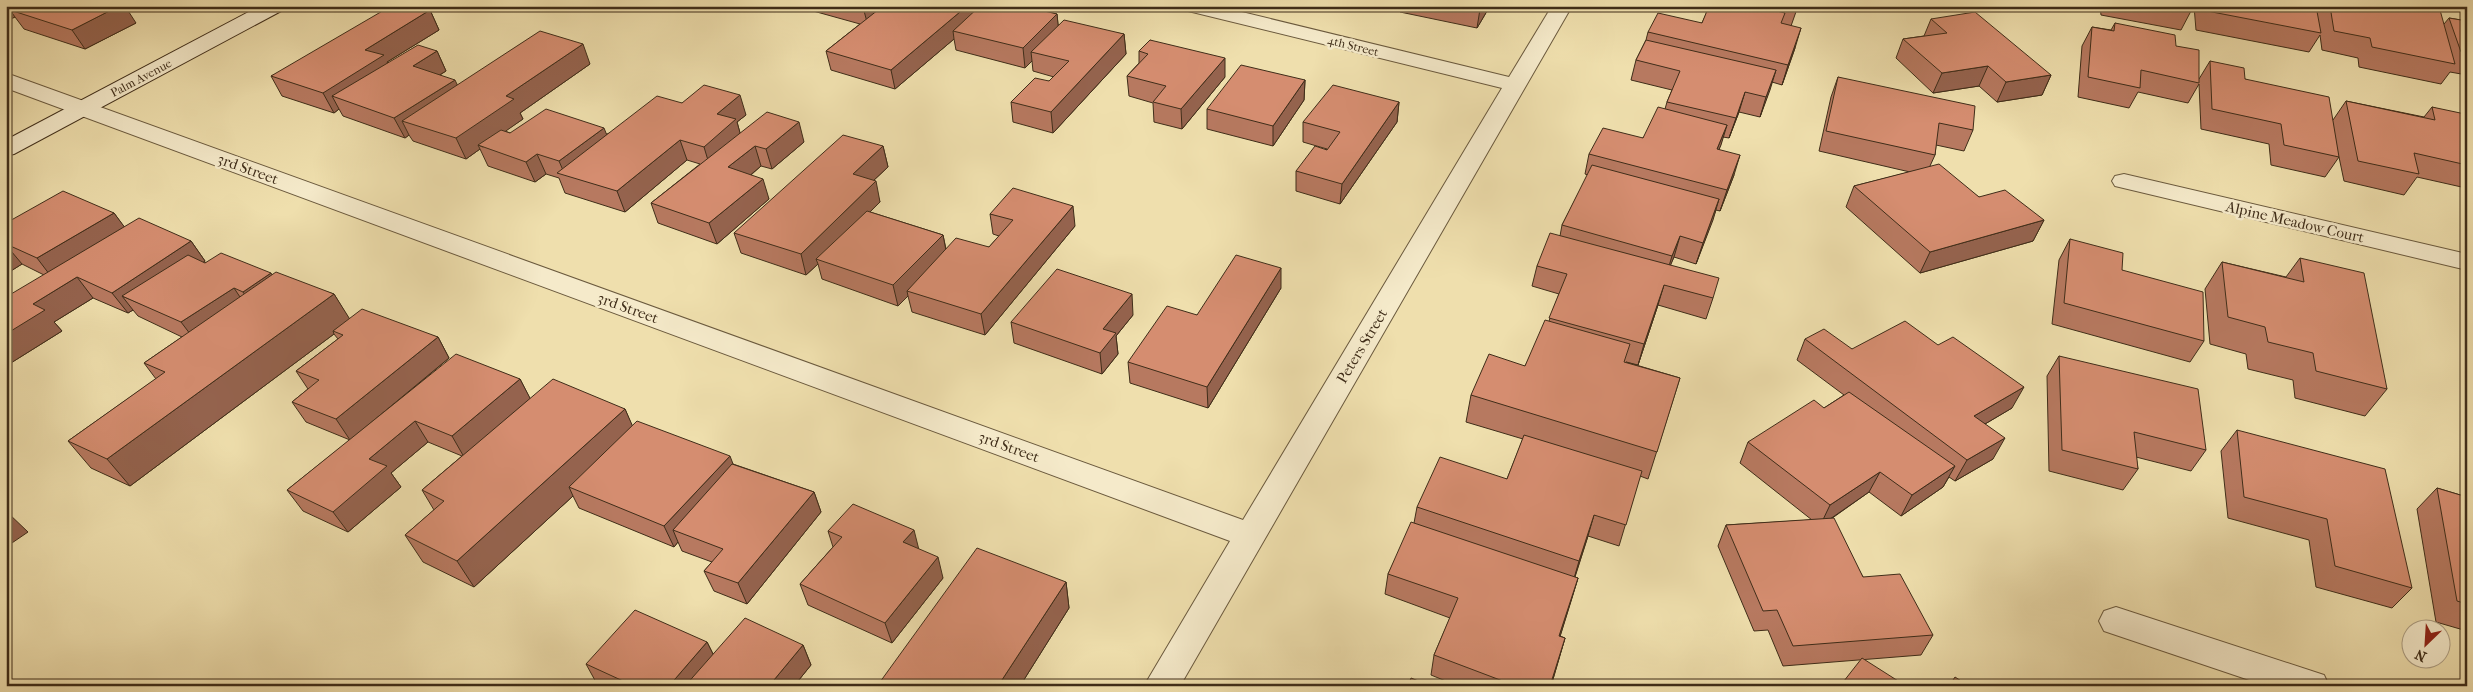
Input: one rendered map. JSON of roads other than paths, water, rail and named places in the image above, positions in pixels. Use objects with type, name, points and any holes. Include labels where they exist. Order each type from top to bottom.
[{"type":"street","name":"Palm Avenue","points":[[6,149],[276,6]]},
{"type":"street","name":"4th Street","points":[[1191,6],[1516,85]]},
{"type":"street","name":"Peters Street","points":[[1161,686],[1562,6]]},
{"type":"street","name":"3rd Street","points":[[6,80],[1250,535]]},
{"type":"street","name":"Alpine Meadow Court","points":[[2124,181],[2467,262]]},
{"type":"street","points":[[2116,620],[2312,686]]}]
